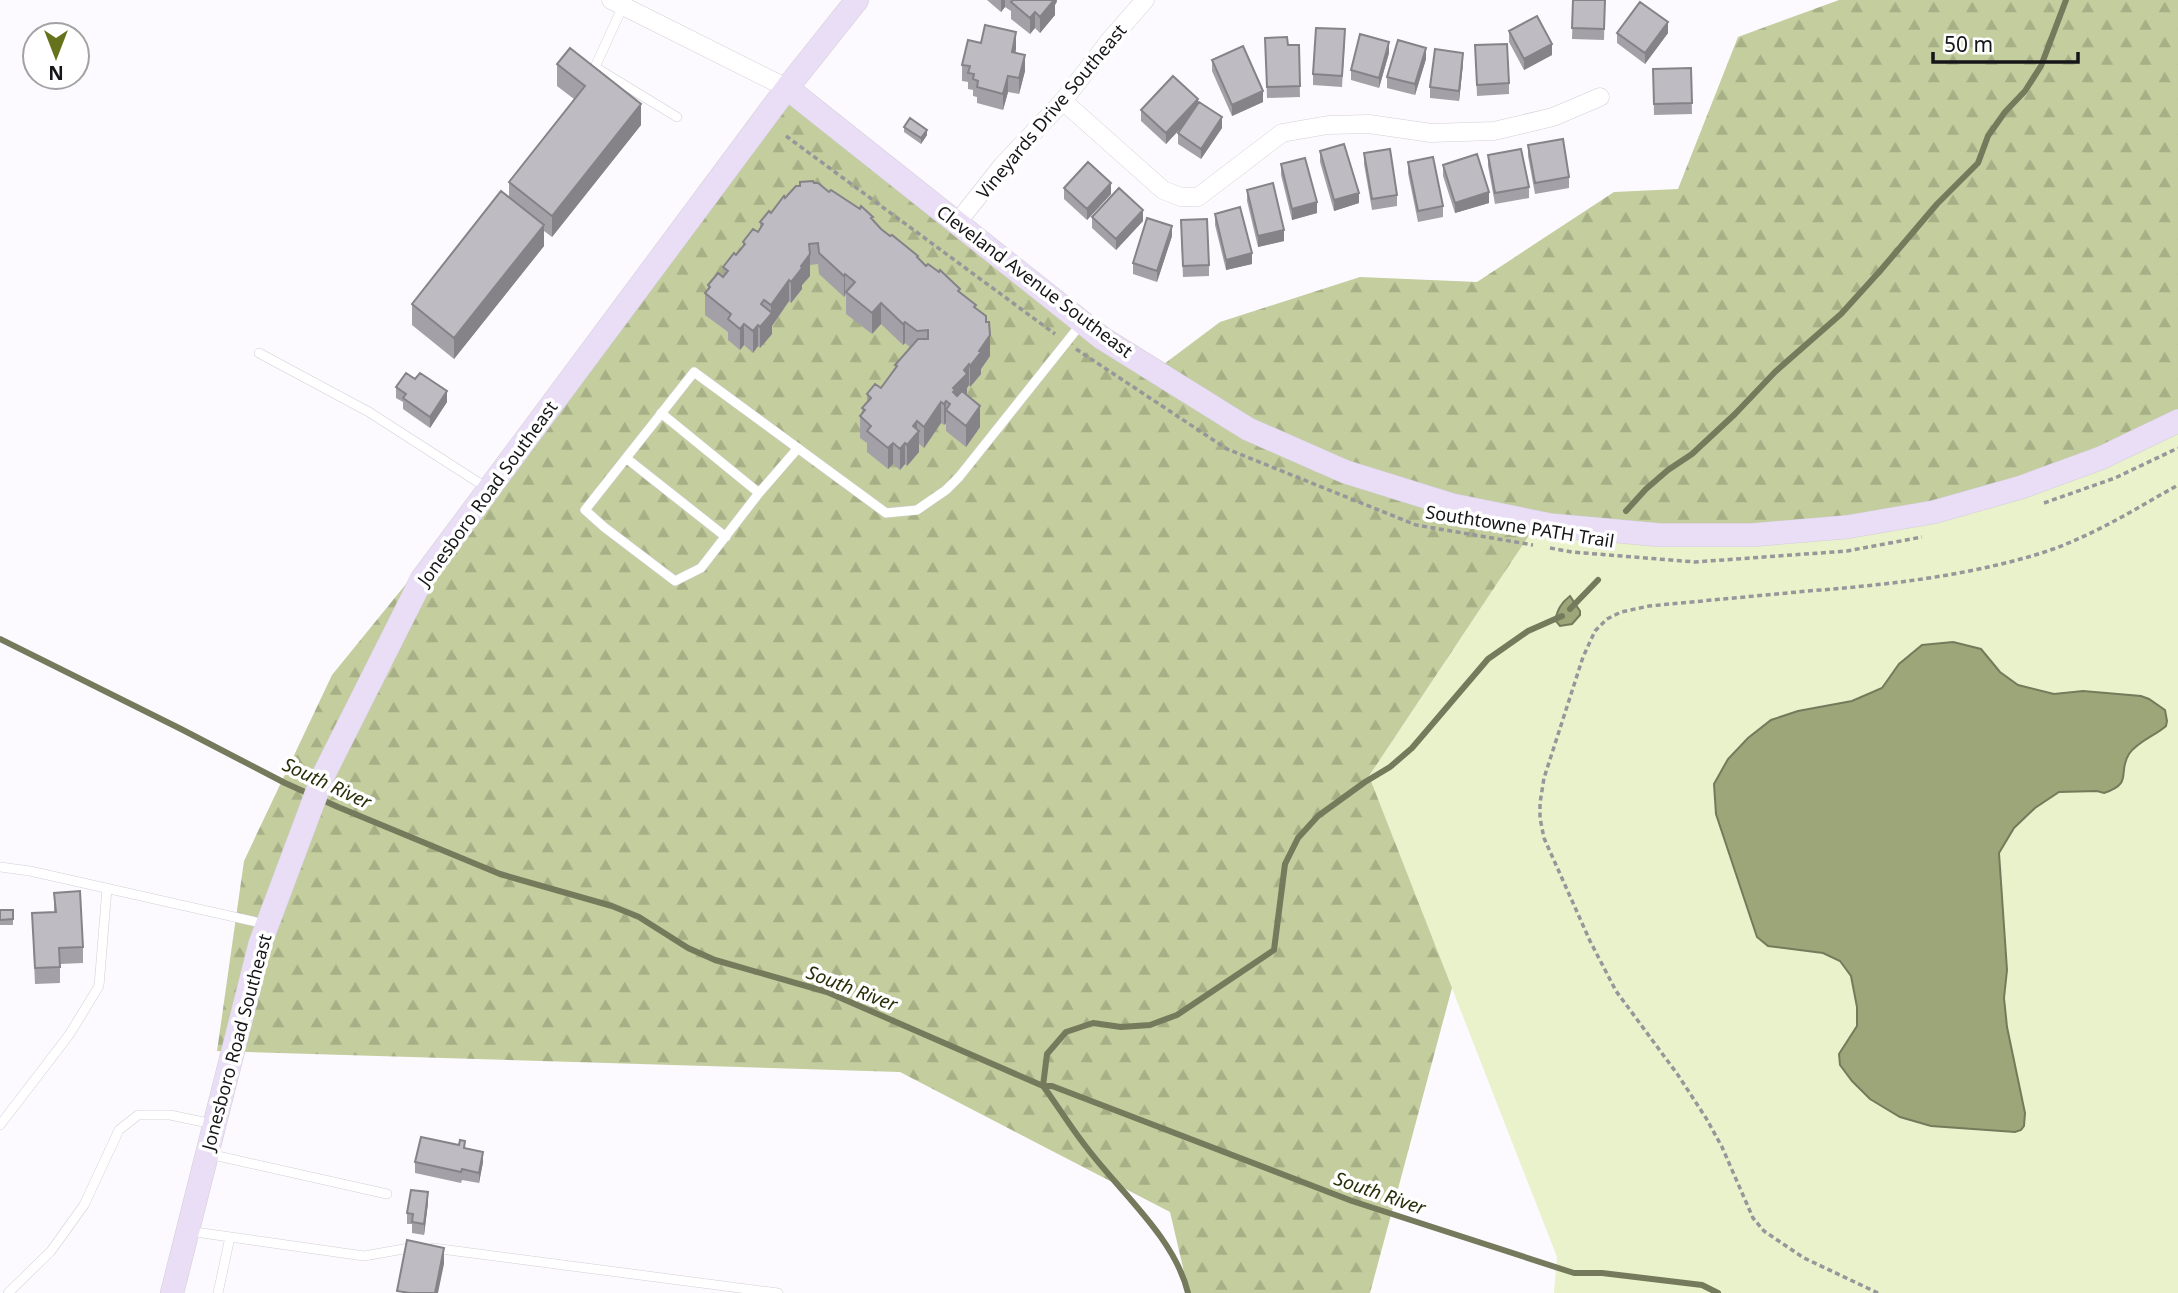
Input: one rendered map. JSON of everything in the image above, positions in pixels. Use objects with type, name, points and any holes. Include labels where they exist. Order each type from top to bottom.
[{"type":"main road","name":"Jonesboro Road Southeast","points":[[172,1293],[260,944],[323,776],[422,579],[787,88],[857,0]]},
{"type":"main road","name":"Cleveland Avenue Southeast","points":[[787,88],[1102,338],[1248,429],[1346,472],[1452,505],[1550,525],[1660,536],[1752,536],[1847,527],[1934,512],[2022,487],[2101,458],[2178,421]]},
{"type":"street","name":"Vineyards Drive Southeast","points":[[957,223],[1002,166],[1063,102],[1110,40],[1145,0]]},
{"type":"street","name":"Cleveland Avenue Southeast","points":[[617,3],[787,88]]},
{"type":"street","points":[[1063,102],[1163,190],[1181,197],[1198,197],[1282,134],[1328,125],[1369,124],[1431,134],[1493,131],[1553,117],[1600,97]]},
{"type":"lane","points":[[617,3],[595,67],[677,117]]},
{"type":"lane","points":[[798,448],[759,493],[701,569],[675,581],[585,510],[694,372],[798,448],[886,513],[917,510],[953,484],[1083,322]]},
{"type":"lane","points":[[258,353],[369,412],[489,489]]},
{"type":"lane","points":[[662,414],[759,493]]},
{"type":"lane","points":[[626,458],[726,537]]},
{"type":"lane","points":[[0,867],[30,871],[267,925]]},
{"type":"lane","points":[[0,1125],[69,1035],[99,986],[107,888]]},
{"type":"lane","points":[[8,1293],[51,1251],[84,1205],[119,1130],[138,1115],[170,1115],[215,1124]]},
{"type":"lane","points":[[207,1153],[387,1194]]},
{"type":"lane","points":[[188,1231],[364,1256],[421,1247],[778,1293]]},
{"type":"lane","points":[[218,1293],[230,1237]]},
{"type":"path","name":"Southtowne PATH Trail","points":[[786,136],[1066,342],[1227,449],[1416,525],[1533,545]]},
{"type":"path","points":[[2038,505],[2115,478],[2178,448]]},
{"type":"path","points":[[1878,1293],[1796,1253],[1764,1231],[1753,1219],[1722,1147],[1706,1118],[1616,991],[1585,930],[1544,838],[1540,818],[1544,778],[1583,657],[1595,631],[1607,619],[1621,612],[1648,606],[1951,576],[2036,555],[2065,544],[2098,530],[2178,485]]},
{"type":"path","name":"Southtowne PATH Trail","points":[[1546,547],[1572,552],[1695,562],[1847,551],[1931,535]]},
{"type":"shaded area","points":[[2178,409],[2178,1293],[1554,1293],[1557,1257],[1369,776],[1544,513],[2112,446]]},
{"type":"shaded area","points":[[1570,596],[1580,615],[1572,624],[1560,626],[1555,620],[1556,616]]},
{"type":"shaded area","points":[[1953,642],[1981,649],[2000,672],[2018,685],[2054,694],[2083,691],[2141,696],[2165,710],[2167,721],[2166,726],[2129,754],[2119,785],[2104,793],[2059,792],[2035,808],[2014,828],[1999,853],[2007,970],[2004,998],[2007,1027],[2025,1113],[2024,1126],[2015,1132],[1931,1126],[1900,1117],[1870,1099],[1852,1081],[1840,1065],[1839,1054],[1857,1026],[1857,1007],[1851,976],[1840,961],[1823,953],[1768,946],[1757,937],[1716,814],[1714,784],[1728,759],[1748,738],[1771,720],[1798,711],[1852,701],[1882,688],[1899,664],[1922,645]]},
{"type":"green space","points":[[1839,0],[2178,0],[2178,409],[2112,446],[1926,512],[1697,535],[1544,513],[1369,776],[1452,988],[1370,1293],[1189,1293],[1170,1212],[900,1072],[217,1051],[244,861],[332,675],[572,380],[779,94],[1089,333],[1164,364],[1220,322],[1360,277],[1477,282],[1614,192],[1678,189],[1738,37]]},
{"type":"building","points":[[1054,0],[1040,17],[1035,12],[1030,18],[1011,2]]},
{"type":"building","points":[[1573,0],[1605,0],[1604,29],[1572,28]]},
{"type":"building","points":[[1640,2],[1668,22],[1645,53],[1617,33]]},
{"type":"building","points":[[1537,16],[1552,44],[1524,59],[1509,31]]},
{"type":"building","points":[[985,25],[1016,32],[1012,52],[1025,55],[1019,78],[1008,76],[1003,94],[977,87],[978,81],[973,79],[974,74],[968,73],[970,66],[962,65],[968,40],[981,43]]},
{"type":"building","points":[[1316,28],[1345,29],[1342,76],[1313,74]]},
{"type":"building","points":[[1360,34],[1389,42],[1379,78],[1351,70]]},
{"type":"building","points":[[1287,37],[1288,45],[1299,45],[1300,86],[1267,87],[1265,38]]},
{"type":"building","points":[[1398,40],[1426,48],[1415,84],[1387,77]]},
{"type":"building","points":[[1507,44],[1509,83],[1477,85],[1475,45]]},
{"type":"building","points":[[1243,46],[1263,91],[1232,105],[1212,60]]},
{"type":"building","points":[[570,48],[641,104],[552,216],[509,182],[585,86],[557,64]]},
{"type":"building","points":[[1435,49],[1463,53],[1459,91],[1430,87]]},
{"type":"building","points":[[1691,68],[1692,103],[1654,104],[1653,69]]},
{"type":"building","points":[[1173,76],[1198,99],[1166,133],[1141,110]]},
{"type":"building","points":[[1199,102],[1222,117],[1201,149],[1178,133]]},
{"type":"building","points":[[910,118],[927,130],[921,138],[904,127]]},
{"type":"building","points":[[1563,139],[1569,177],[1535,183],[1528,145]]},
{"type":"building","points":[[1344,144],[1359,193],[1334,200],[1320,151]]},
{"type":"building","points":[[1390,149],[1397,195],[1372,199],[1364,153]]},
{"type":"building","points":[[1521,149],[1529,187],[1495,193],[1488,155]]},
{"type":"building","points":[[1477,154],[1489,192],[1455,203],[1443,165]]},
{"type":"building","points":[[1433,157],[1443,206],[1418,211],[1408,162]]},
{"type":"building","points":[[1305,158],[1317,202],[1292,209],[1281,164]]},
{"type":"building","points":[[1088,162],[1111,183],[1087,209],[1064,188]]},
{"type":"building","points":[[813,181],[860,209],[861,206],[881,229],[918,256],[926,266],[928,264],[939,272],[940,270],[960,289],[958,291],[976,305],[974,307],[986,316],[990,335],[979,351],[981,352],[964,370],[967,374],[953,388],[957,396],[962,391],[980,406],[966,426],[946,410],[950,404],[946,401],[944,404],[941,402],[924,427],[917,421],[913,426],[919,431],[900,449],[893,443],[888,448],[867,431],[871,426],[860,416],[865,410],[862,408],[871,398],[867,394],[875,384],[881,388],[897,366],[895,365],[918,339],[928,339],[928,330],[917,331],[905,322],[903,324],[881,303],[872,313],[846,292],[855,282],[845,274],[844,276],[819,253],[818,243],[809,244],[810,254],[802,268],[791,282],[789,280],[771,305],[764,300],[761,304],[772,313],[753,331],[744,324],[740,329],[728,319],[731,314],[705,293],[718,273],[723,277],[728,271],[723,267],[745,244],[743,242],[753,229],[758,232],[763,224],[760,222],[769,211],[771,213],[784,196],[785,198],[796,186],[800,186],[800,182]]},
{"type":"building","points":[[1273,183],[1284,230],[1258,236],[1247,190]]},
{"type":"building","points":[[1119,188],[1143,210],[1116,239],[1092,217]]},
{"type":"building","points":[[501,191],[544,225],[454,338],[412,304]]},
{"type":"building","points":[[1240,207],[1252,253],[1226,260],[1215,214]]},
{"type":"building","points":[[1147,218],[1172,226],[1157,271],[1133,263]]},
{"type":"building","points":[[1207,219],[1209,265],[1183,266],[1181,220]]},
{"type":"building","points":[[406,373],[415,379],[420,373],[447,391],[430,417],[403,398],[406,394],[396,387]]},
{"type":"building","points":[[80,891],[83,947],[59,948],[60,967],[35,968],[32,913],[56,912],[54,893]]},
{"type":"building","points":[[0,910],[13,910],[13,919],[0,920]]},
{"type":"building","points":[[421,1137],[459,1145],[460,1140],[465,1141],[464,1148],[483,1152],[479,1173],[415,1162]]},
{"type":"building","points":[[411,1190],[428,1192],[424,1224],[412,1222],[413,1214],[407,1213]]},
{"type":"building","points":[[407,1240],[444,1248],[435,1293],[397,1291]]},
{"type":"waterway","points":[[1626,511],[1646,489],[1692,454],[1775,372],[1841,314],[1937,204],[1978,163],[1988,136],[2005,112],[2025,91],[2041,66],[2066,0]]},
{"type":"waterway","points":[[1570,609],[1598,580]]},
{"type":"waterway","points":[[1188,1293],[1181,1273],[1159,1235],[1075,1133],[1043,1086],[1047,1054],[1066,1032],[1093,1023],[1121,1027],[1150,1025],[1177,1015],[1274,950],[1285,864],[1298,838],[1318,816],[1390,767],[1412,748],[1488,659],[1528,631],[1562,616]]},
{"type":"waterway","name":"South River","points":[[0,639],[338,807],[500,874],[612,906],[639,917],[688,948],[715,960],[827,992],[1043,1086],[1052,1086],[1352,1201],[1574,1273],[1602,1273],[1702,1285],[1718,1293]]}]
